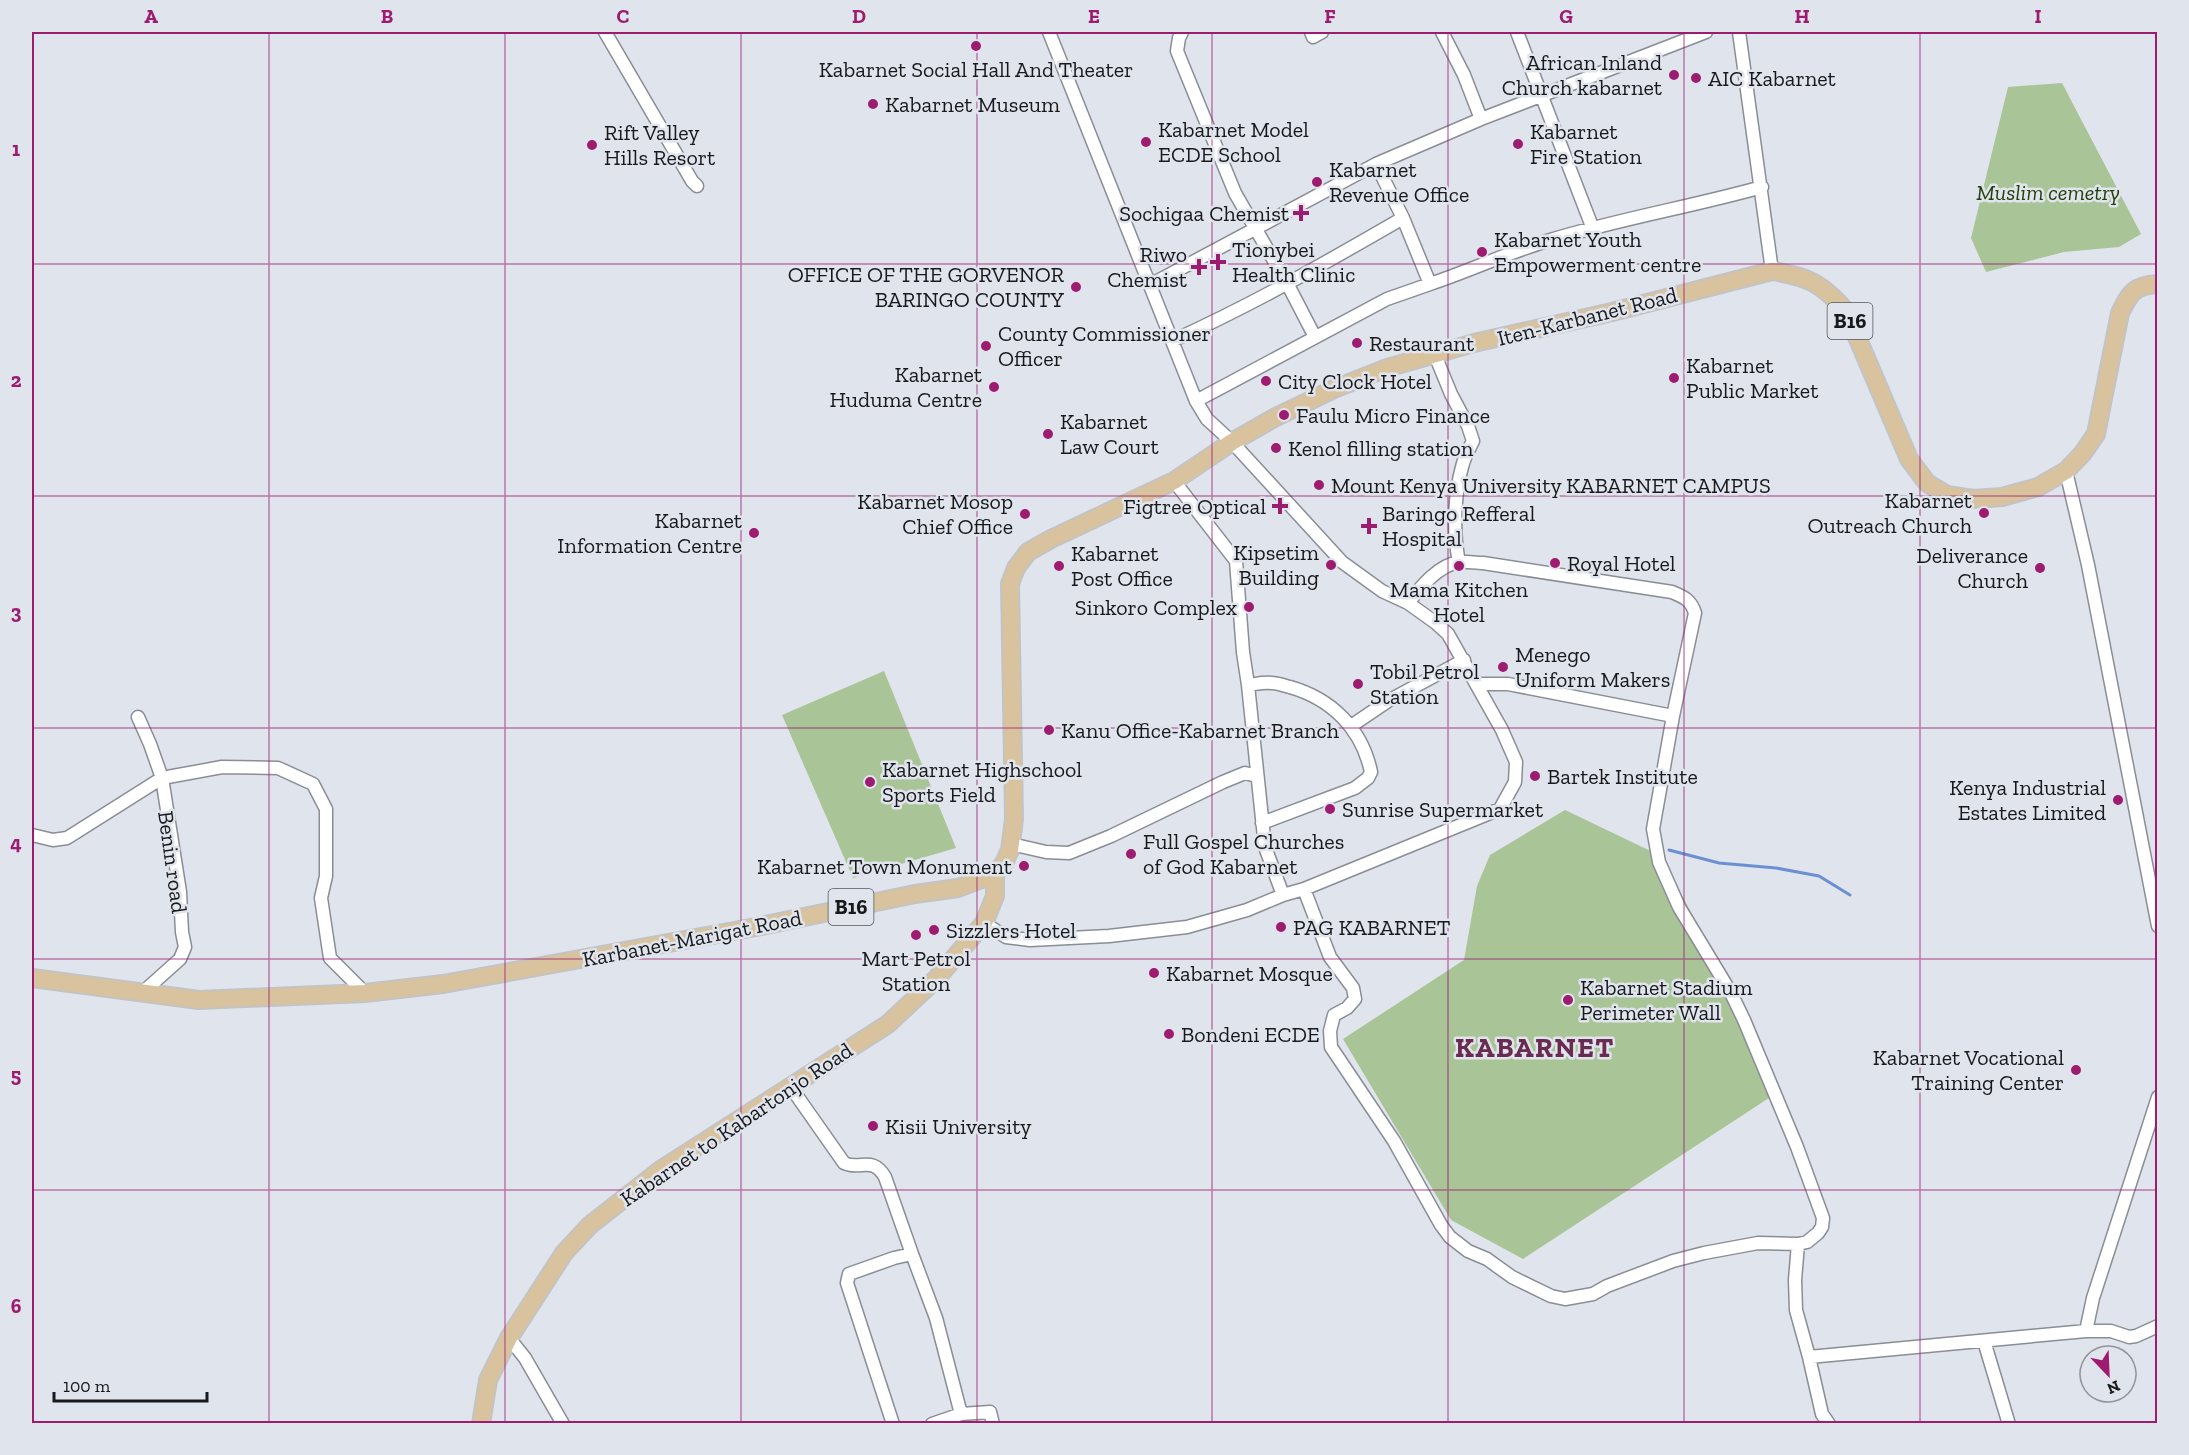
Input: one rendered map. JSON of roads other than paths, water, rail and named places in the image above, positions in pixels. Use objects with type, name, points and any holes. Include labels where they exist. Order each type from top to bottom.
[{"type":"main road","name":"Iten-Karbanet Road","points":[[1232,442],[1274,418],[1334,389],[1387,368],[1772,271],[1799,275],[1817,284],[1830,294],[1845,311],[1909,459],[1927,483],[1947,495],[1973,499],[2002,497],[2038,487],[2067,471],[2083,453],[2096,434],[2120,313],[2129,295],[2140,286],[2157,284]]},
{"type":"main road","name":"B16","points":[[995,874],[1004,863],[1011,844],[1014,807],[1010,584],[1016,568],[1028,552],[1174,482],[1232,442]]},
{"type":"main road","name":"Karbanet-Marigat Road","points":[[32,978],[199,1000],[365,993],[443,984],[756,927],[915,894],[958,888],[995,874]]},
{"type":"main road","name":"Kabarnet to Kabartonjo Road","points":[[481,1424],[488,1380],[509,1338],[564,1254],[590,1225],[658,1171],[888,1024],[937,978],[984,923],[995,896],[995,874]]},
{"type":"street","points":[[605,32],[697,186]]},
{"type":"street","points":[[984,923],[1006,937],[1030,940],[1109,936],[1187,927],[1247,910],[1304,889],[1500,809],[1515,782],[1516,762],[1502,730],[1448,634],[1436,622],[1408,603],[1382,591],[1342,562],[1232,442],[1207,419],[1196,401],[1049,32]]},
{"type":"street","points":[[1182,32],[1177,51],[1235,194],[1288,285],[1315,337]]},
{"type":"street","points":[[1311,32],[1313,37],[1322,32]]},
{"type":"street","points":[[1442,32],[1464,75],[1481,119]]},
{"type":"street","points":[[1517,32],[1593,229]]},
{"type":"street","points":[[1150,285],[1376,164],[1481,119],[1706,32]]},
{"type":"street","points":[[1739,32],[1772,271]]},
{"type":"street","points":[[1376,164],[1403,218],[1430,284]]},
{"type":"street","points":[[1196,401],[1387,298],[1547,241],[1647,214],[1713,201],[1762,188]]},
{"type":"street","points":[[1172,341],[1228,316],[1288,285],[1403,218]]},
{"type":"street","points":[[1436,354],[1473,441],[1462,466],[1458,488],[1455,543],[1459,562]]},
{"type":"street","points":[[2067,471],[2088,565],[2157,926]]},
{"type":"street","points":[[1174,482],[1236,561],[1243,652],[1265,848],[1283,895]]},
{"type":"street","points":[[1304,889],[1330,957],[1353,988],[1355,999],[1347,1008],[1334,1015],[1330,1031],[1331,1047],[1395,1141],[1441,1225],[1450,1237],[1468,1251],[1487,1259],[1512,1277],[1551,1296],[1565,1299],[1593,1294],[1607,1286],[1673,1261],[1704,1253],[1758,1244],[1798,1244],[1813,1239],[1822,1227],[1822,1218],[1797,1147],[1731,993],[1679,907],[1659,862],[1653,829],[1673,716],[1695,613],[1693,606],[1685,597],[1672,592],[1483,563],[1459,562],[1425,581],[1408,603]]},
{"type":"street","points":[[1351,726],[1388,701],[1464,660]]},
{"type":"street","points":[[1248,685],[1273,683],[1310,693],[1342,715],[1351,726],[1370,765],[1371,772],[1368,778],[1355,788],[1262,823]]},
{"type":"street","points":[[1477,684],[1508,684],[1673,716]]},
{"type":"street","name":"Benin road","points":[[138,717],[162,778],[180,892],[185,946],[180,959],[142,993]]},
{"type":"street","points":[[32,835],[53,840],[67,838],[162,778],[222,767],[278,768],[313,784],[326,809],[326,876],[321,898],[330,958],[365,993]]},
{"type":"street","points":[[1011,844],[1046,852],[1069,853],[1111,836],[1230,779],[1245,773],[1257,776]]},
{"type":"street","points":[[790,1086],[844,1163],[850,1166],[867,1163],[881,1170],[885,1177],[936,1318],[961,1414]]},
{"type":"street","points":[[2086,1331],[2093,1298],[2157,1097]]},
{"type":"street","points":[[1798,1244],[1795,1280],[1796,1310],[1822,1414],[1830,1424]]},
{"type":"street","points":[[893,1424],[847,1277],[849,1274],[894,1258],[912,1254]]},
{"type":"street","points":[[1809,1357],[2086,1331],[2111,1331],[2129,1337],[2157,1326]]},
{"type":"street","points":[[509,1338],[525,1358],[563,1424]]},
{"type":"street","points":[[1984,1341],[2008,1421]]},
{"type":"street","points":[[932,1424],[961,1414],[990,1412],[993,1424]]},
{"type":"waterway","points":[[1669,850],[1719,863],[1776,868],[1819,876],[1850,895]]},
{"type":"place","name":"Kabarnet Social Hall And Theater","points":[[976,46]]},
{"type":"place","name":"African Inland Church kabarnet","points":[[1674,75]]},
{"type":"place","name":"AIC Kabarnet","points":[[1696,78]]},
{"type":"place","name":"Kabarnet Museum","points":[[873,104]]},
{"type":"place","name":"Kabarnet Model ECDE School","points":[[1146,142]]},
{"type":"place","name":"Kabarnet Fire Station","points":[[1518,144]]},
{"type":"place","name":"Rift Valley Hills Resort","points":[[592,145]]},
{"type":"place","name":"Kabarnet Revenue Office","points":[[1317,182]]},
{"type":"place","name":"Sochigaa Chemist","points":[[1301,213]]},
{"type":"place","name":"Kabarnet Youth Empowerment centre","points":[[1482,252]]},
{"type":"place","name":"Tionybei Health Clinic","points":[[1218,262]]},
{"type":"place","name":"Riwo Chemist","points":[[1199,267]]},
{"type":"place","name":"OFFICE OF THE GORVENOR BARINGO COUNTY","points":[[1076,287]]},
{"type":"place","name":"Restaurant","points":[[1357,343]]},
{"type":"place","name":"County Commissioner Officer","points":[[986,346]]},
{"type":"place","name":"Kabarnet Public Market","points":[[1674,378]]},
{"type":"place","name":"City Clock Hotel","points":[[1266,381]]},
{"type":"place","name":"Kabarnet Huduma Centre","points":[[994,387]]},
{"type":"place","name":"Faulu Micro Finance","points":[[1284,415]]},
{"type":"place","name":"Kabarnet Law Court","points":[[1048,434]]},
{"type":"place","name":"Kenol filling station","points":[[1276,448]]},
{"type":"place","name":"Mount Kenya University KABARNET CAMPUS","points":[[1319,485]]},
{"type":"place","name":"Figtree Optical","points":[[1280,506]]},
{"type":"place","name":"Kabarnet Outreach Church","points":[[1984,513]]},
{"type":"place","name":"Kabarnet Mosop Chief Office","points":[[1025,514]]},
{"type":"place","name":"Baringo Refferal Hospital","points":[[1369,526]]},
{"type":"place","name":"Kabarnet Information Centre","points":[[754,533]]},
{"type":"place","name":"Royal Hotel","points":[[1555,563]]},
{"type":"place","name":"Kipsetim Building","points":[[1331,565]]},
{"type":"place","name":"Kabarnet Post Office","points":[[1059,566]]},
{"type":"place","name":"Mama Kitchen Hotel","points":[[1459,566]]},
{"type":"place","name":"Deliverance Church","points":[[2040,568]]},
{"type":"place","name":"Sinkoro Complex","points":[[1249,607]]},
{"type":"place","name":"Menego Uniform Makers","points":[[1503,667]]},
{"type":"place","name":"Tobil Petrol Station","points":[[1358,684]]},
{"type":"place","name":"Kanu Office-Kabarnet Branch","points":[[1049,730]]},
{"type":"place","name":"Bartek Institute","points":[[1535,776]]},
{"type":"place","name":"Kabarnet Highschool Sports Field","points":[[870,782]]},
{"type":"place","name":"Kenya Industrial Estates Limited","points":[[2118,800]]},
{"type":"place","name":"Sunrise Supermarket","points":[[1330,809]]},
{"type":"place","name":"Full Gospel Churches of God Kabarnet","points":[[1131,854]]},
{"type":"place","name":"Kabarnet Town Monument","points":[[1024,866]]},
{"type":"place","name":"PAG KABARNET","points":[[1281,927]]},
{"type":"place","name":"Sizzlers Hotel","points":[[934,930]]},
{"type":"place","name":"Mart Petrol Station","points":[[916,935]]},
{"type":"place","name":"Kabarnet Mosque","points":[[1154,973]]},
{"type":"place","name":"Kabarnet Stadium Perimeter Wall","points":[[1568,1000]]},
{"type":"place","name":"Bondeni ECDE","points":[[1169,1034]]},
{"type":"place","name":"Kabarnet Vocational Training Center","points":[[2076,1070]]},
{"type":"place","name":"Kisii University","points":[[873,1126]]},
{"type":"district","name":"KABARNET","points":[[1535,1047]]},
{"type":"park label","name":"Muslim cemetry","points":[[2048,192]]}]
